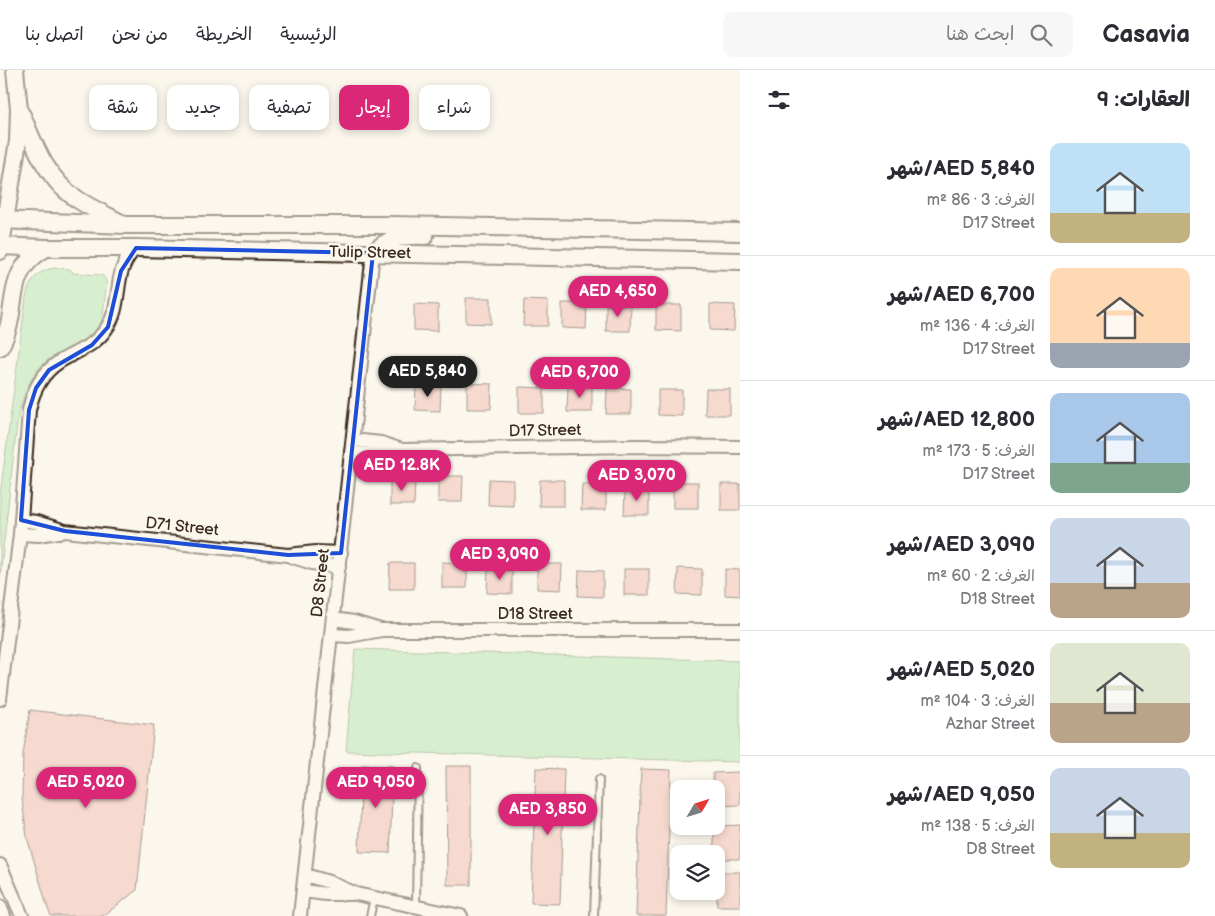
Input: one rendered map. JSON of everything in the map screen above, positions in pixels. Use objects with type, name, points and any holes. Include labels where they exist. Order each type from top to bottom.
[{"type":"street","points":[[0,251],[3,220],[18,141],[19,109],[15,70]]},
{"type":"street","points":[[19,109],[37,152],[55,179],[78,200],[126,225]]},
{"type":"street","name":"Tulip Street","points":[[3,220],[126,225],[394,225],[740,232]]},
{"type":"street","points":[[373,253],[386,242],[401,236],[465,237],[485,227]]},
{"type":"street","name":"Tulip Street","points":[[0,246],[740,261]]},
{"type":"street","points":[[0,347],[9,326],[17,278],[30,260],[46,248]]},
{"type":"street","points":[[0,699],[20,534],[29,410],[36,388],[50,370],[58,362],[92,345],[108,327],[114,310],[121,271],[125,261],[136,248]]},
{"type":"street","name":"D8 Street","points":[[300,916],[373,253]]},
{"type":"street","name":"D17 Street","points":[[352,447],[381,443],[402,450],[638,446],[740,447]]},
{"type":"street","points":[[21,520],[36,522],[65,531]]},
{"type":"street","name":"D71 Street","points":[[20,534],[38,535],[65,531],[288,555],[316,552],[341,553]]},
{"type":"street","points":[[288,555],[312,563],[339,567]]},
{"type":"street","points":[[333,619],[359,623],[382,630]]},
{"type":"street","name":"D18 Street","points":[[332,635],[354,636],[382,630],[740,630]]},
{"type":"street","points":[[0,865],[22,916]]},
{"type":"street","points":[[305,875],[329,882],[356,894],[461,916]]},
{"type":"street","points":[[303,892],[356,894]]},
{"type":"street","points":[[0,906],[4,916]]},
{"type":"lane","points":[[416,906],[418,768]]},
{"type":"lane","points":[[594,916],[598,779]]},
{"type":"lane","points":[[370,916],[374,898]]},
{"type":"highlighted area","points":[[136,248],[373,253],[341,553],[288,555],[65,531],[21,520],[29,410],[36,388],[49,370],[92,345],[108,327],[121,271]]},
{"type":"green space","points":[[54,268],[70,269],[73,273],[102,275],[106,280],[106,285],[102,320],[90,336],[41,366],[26,390],[18,416],[0,577],[0,495],[26,297],[35,277],[43,271]]},
{"type":"green space","points":[[355,649],[740,661],[740,762],[346,751]]},
{"type":"building","points":[[466,298],[491,298],[491,324],[466,323]]},
{"type":"building","points":[[524,300],[548,301],[548,326],[523,326]]},
{"type":"building","points":[[562,303],[587,303],[586,329],[562,328]]},
{"type":"building","points":[[414,304],[438,305],[438,331],[414,330]]},
{"type":"building","points":[[710,304],[735,305],[734,331],[710,330]]},
{"type":"building","points":[[606,305],[631,305],[630,331],[606,331]]},
{"type":"building","points":[[656,305],[681,305],[681,331],[656,330]]},
{"type":"building","points":[[467,383],[492,384],[491,409],[467,409]]},
{"type":"building","points":[[416,384],[441,385],[440,411],[415,410]]},
{"type":"building","points":[[568,386],[592,386],[592,412],[567,412]]},
{"type":"building","points":[[519,387],[544,388],[544,413],[519,413]]},
{"type":"building","points":[[607,388],[631,389],[631,414],[606,414]]},
{"type":"building","points":[[706,389],[730,389],[730,415],[705,415]]},
{"type":"building","points":[[658,390],[682,390],[682,416],[658,415]]},
{"type":"building","points":[[438,476],[463,476],[462,502],[438,502]]},
{"type":"building","points":[[390,479],[415,480],[414,505],[390,505]]},
{"type":"building","points":[[489,479],[513,480],[513,506],[488,505]]},
{"type":"building","points":[[540,480],[564,480],[564,506],[539,506]]},
{"type":"building","points":[[673,482],[698,482],[698,508],[673,508]]},
{"type":"building","points":[[582,484],[606,484],[606,510],[581,510]]},
{"type":"building","points":[[721,484],[740,484],[740,510],[721,510]]},
{"type":"building","points":[[625,489],[649,489],[649,515],[624,515]]},
{"type":"building","points":[[442,562],[467,563],[467,588],[442,588]]},
{"type":"building","points":[[390,563],[414,563],[414,589],[389,589]]},
{"type":"building","points":[[537,564],[562,564],[561,590],[537,589]]},
{"type":"building","points":[[488,567],[512,568],[512,594],[487,593]]},
{"type":"building","points":[[678,568],[702,569],[702,595],[677,594]]},
{"type":"building","points":[[624,569],[649,569],[649,595],[624,595]]},
{"type":"building","points":[[725,569],[740,570],[740,596],[725,595]]},
{"type":"building","points":[[579,570],[603,571],[603,597],[578,596]]},
{"type":"building","points":[[30,710],[154,725],[137,890],[103,916],[51,916],[48,909],[27,837],[22,799],[23,754]]},
{"type":"building","points":[[362,765],[393,766],[390,853],[359,852]]},
{"type":"building","points":[[446,766],[471,766],[471,885],[447,885]]},
{"type":"building","points":[[536,768],[564,769],[560,904],[531,903]]},
{"type":"building","points":[[641,769],[671,770],[666,916],[636,916]]},
{"type":"building","points":[[740,772],[740,805],[725,806],[725,780],[713,780],[713,773]]},
{"type":"building","points":[[740,825],[740,859],[725,859],[725,845],[714,845],[714,835],[725,835],[725,826]]},
{"type":"building","points":[[725,872],[740,872],[740,906],[717,906],[717,900],[725,900]]}]
